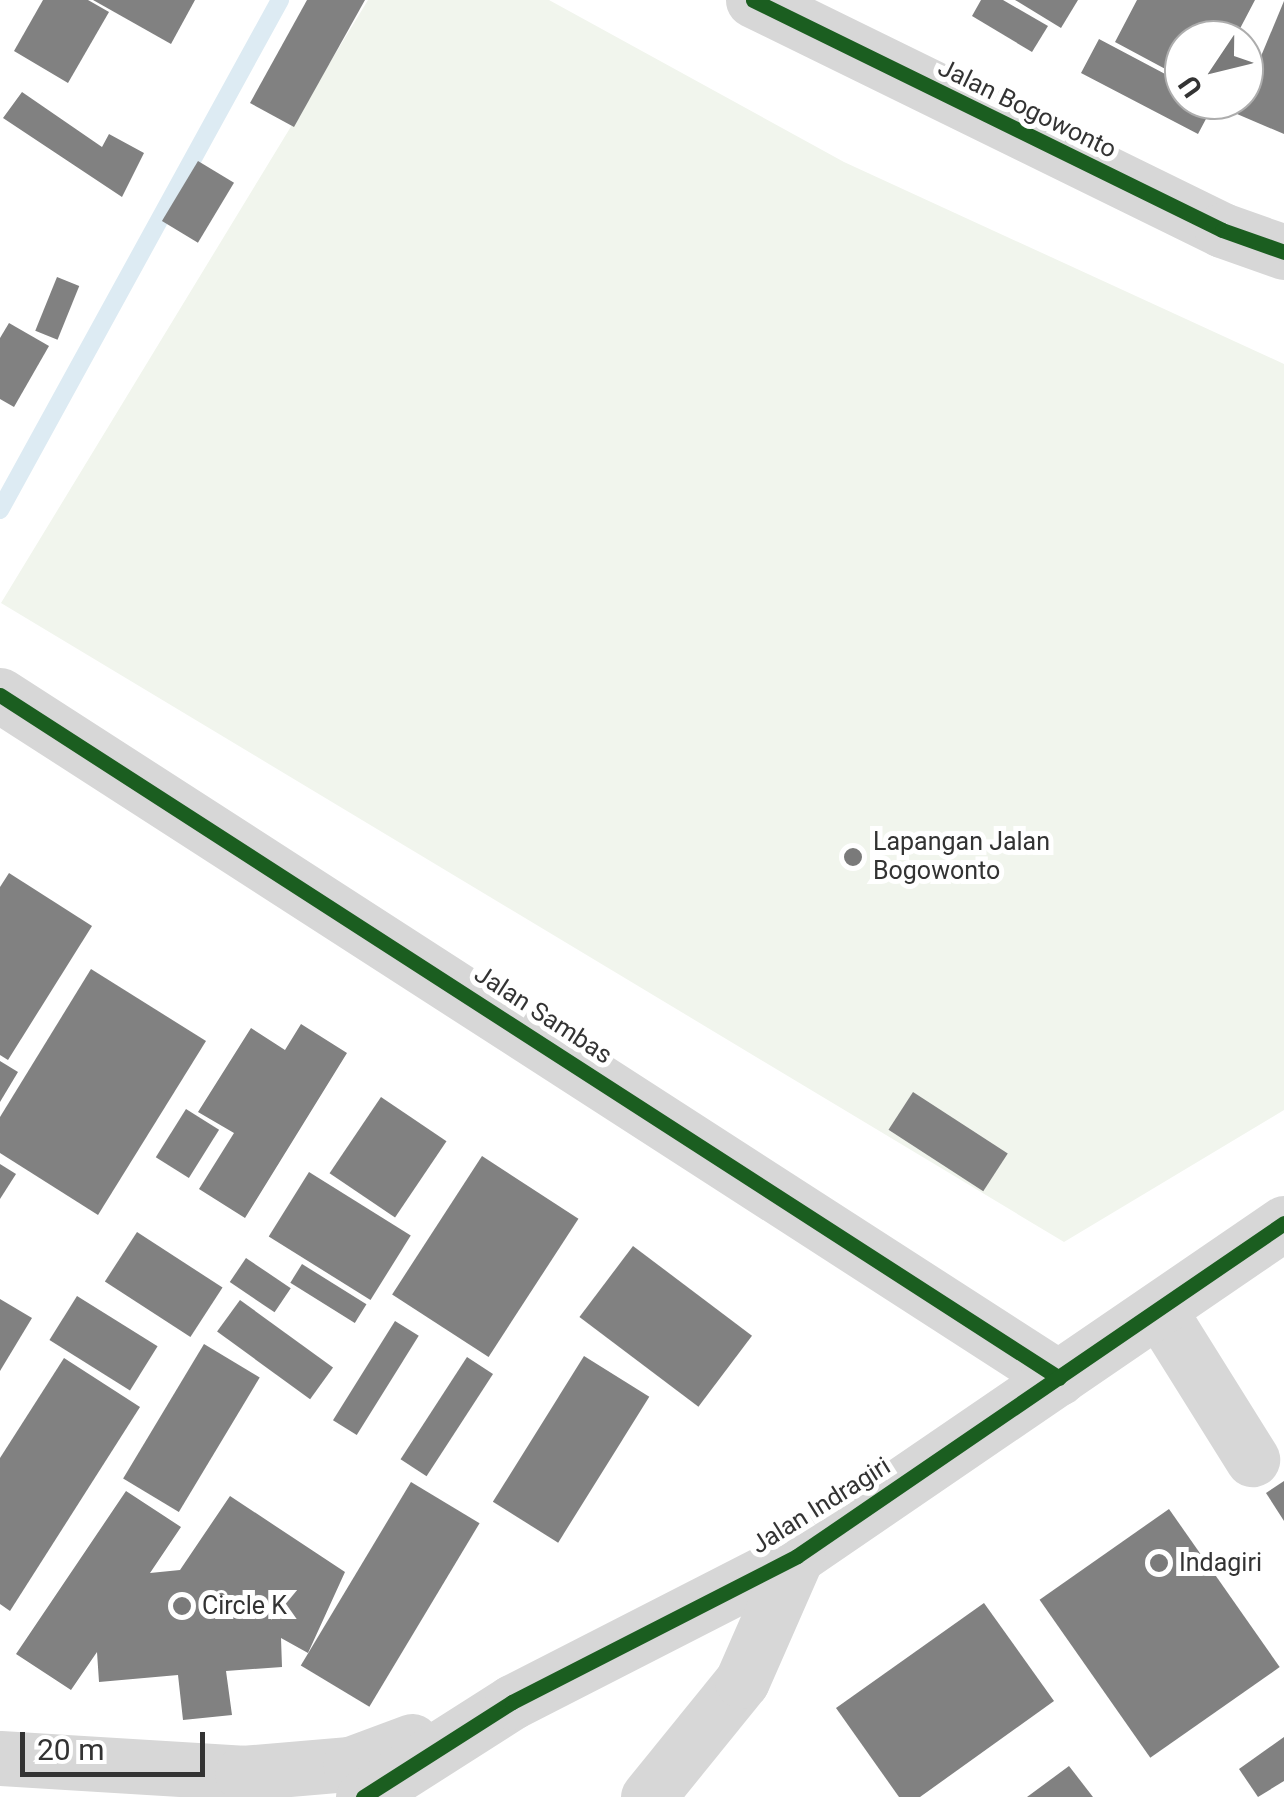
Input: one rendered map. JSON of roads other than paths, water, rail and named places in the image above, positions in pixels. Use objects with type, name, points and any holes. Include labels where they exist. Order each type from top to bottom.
[{"type":"street","name":"Jalan Bogowonto","points":[[754,0],[1222,230],[1284,252]]},
{"type":"street","name":"Jalan Sambas","points":[[0,694],[1059,1378]]},
{"type":"street","name":"Jalan Indragiri","points":[[364,1797],[512,1702],[797,1556],[1284,1222]]},
{"type":"street","points":[[1158,1310],[1252,1459]]},
{"type":"street","name":"Jalan Indragiri","points":[[648,1797],[742,1681],[797,1556]]},
{"type":"street","points":[[0,1758],[150,1772],[350,1764],[512,1702]]},
{"type":"street","points":[[0,1786],[21,1797]]},
{"type":"waterway","points":[[0,510],[280,0]]},
{"type":"place","name":"Lapangan Jalan Bogowonto","points":[[853,857]]},
{"type":"place","name":"Indagiri","points":[[1159,1563]]},
{"type":"place","name":"Circle K","points":[[182,1606]]}]
